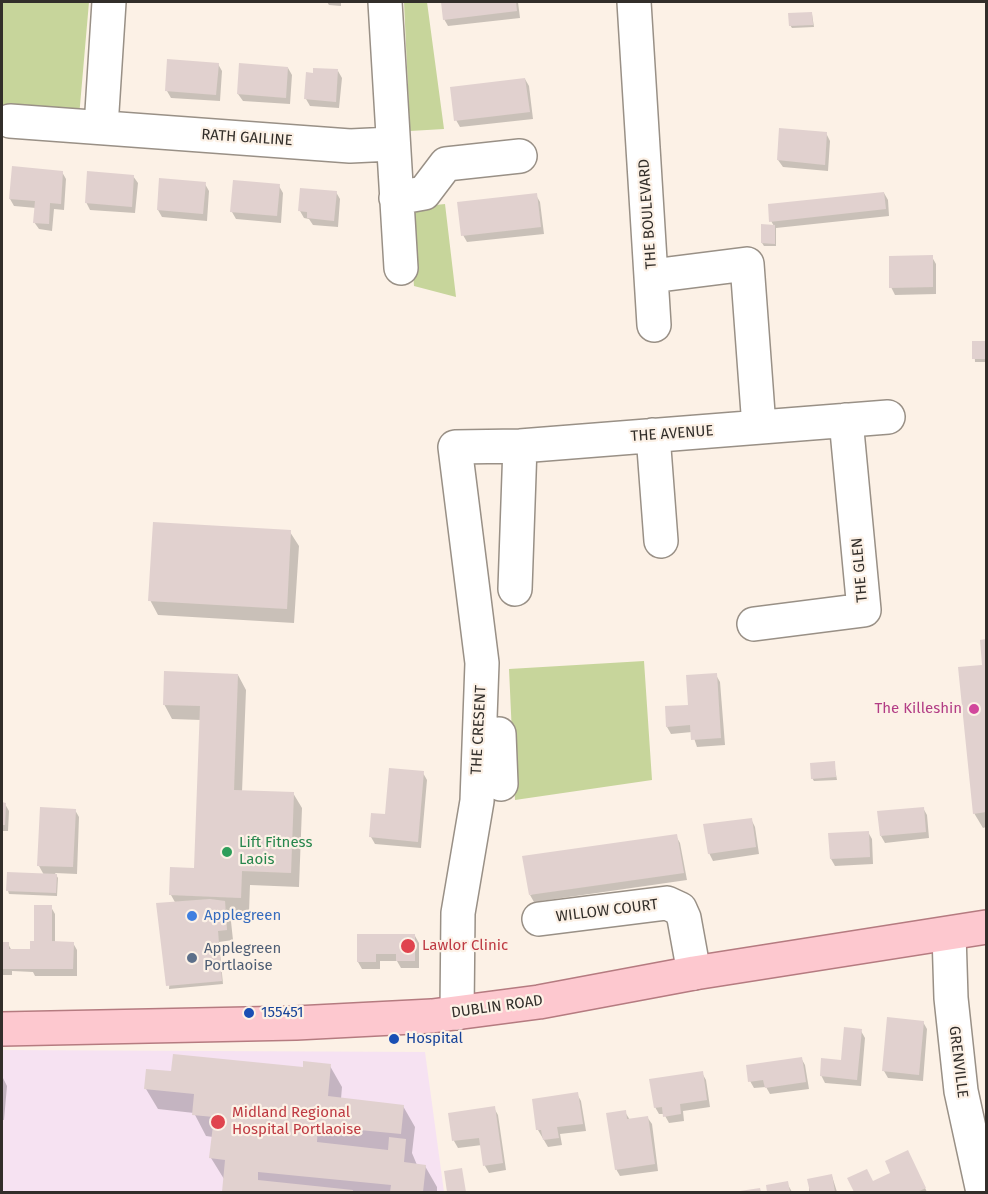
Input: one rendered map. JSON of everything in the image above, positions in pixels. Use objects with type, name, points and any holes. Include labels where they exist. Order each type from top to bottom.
[{"type":"main road","name":"DUBLIN ROAD","points":[[2,1029],[296,1023],[457,1013],[539,1002],[694,973],[987,927]]},
{"type":"street","points":[[101,127],[109,2]]},
{"type":"street","points":[[385,2],[401,268]]},
{"type":"street","name":"THE BOULEVARD","points":[[634,2],[652,276],[747,264],[759,427]]},
{"type":"street","name":"RATH GAILINE","points":[[10,121],[350,146],[392,144]]},
{"type":"street","points":[[396,198],[424,193],[446,164],[520,156]]},
{"type":"street","points":[[652,276],[654,326]]},
{"type":"street","name":"THE AVENUE","points":[[455,447],[520,446],[888,417]]},
{"type":"street","name":"THE GLEN","points":[[754,624],[864,610],[846,420]]},
{"type":"street","points":[[653,435],[661,541]]},
{"type":"street","points":[[515,589],[520,446]]},
{"type":"street","name":"THE CRESENT","points":[[455,447],[489,734],[458,913],[457,1013]]},
{"type":"street","points":[[497,685],[489,734],[501,784]]},
{"type":"street","name":"WILLOW COURT","points":[[539,920],[666,903],[680,909],[684,918],[694,973]]},
{"type":"street","name":"GRENVILLE","points":[[949,934],[951,998],[961,1091],[980,1191]]},
{"type":"shaded area","name":"Midland Regional Hospital Portlaoise","points":[[2,1050],[425,1052],[444,1192],[2,1192]]},
{"type":"green space","points":[[2,2],[89,2],[79,117],[16,112],[3,105]]},
{"type":"green space","points":[[404,2],[427,2],[444,129],[410,131]]},
{"type":"green space","points":[[445,204],[456,297],[414,286],[408,208]]},
{"type":"green space","points":[[644,661],[652,780],[515,800],[509,669]]},
{"type":"building","points":[[441,2],[516,2],[517,11],[443,20]]},
{"type":"building","points":[[812,12],[813,25],[789,26],[788,13]]},
{"type":"building","points":[[167,59],[219,63],[216,95],[165,91]]},
{"type":"building","points":[[239,63],[288,67],[286,98],[237,94]]},
{"type":"building","points":[[313,68],[338,69],[336,102],[304,99],[306,72],[313,73]]},
{"type":"building","points":[[525,78],[530,112],[454,121],[450,87]]},
{"type":"building","points":[[779,128],[827,132],[825,165],[777,160]]},
{"type":"building","points":[[12,166],[63,171],[61,204],[50,203],[49,224],[33,223],[35,201],[9,199]]},
{"type":"building","points":[[87,171],[134,175],[132,207],[85,203]]},
{"type":"building","points":[[159,178],[206,182],[203,214],[157,210]]},
{"type":"building","points":[[233,180],[280,184],[277,216],[230,212]]},
{"type":"building","points":[[300,188],[337,191],[334,221],[307,218],[307,212],[298,211]]},
{"type":"building","points":[[884,192],[886,209],[769,222],[768,204]]},
{"type":"building","points":[[537,193],[541,227],[461,236],[457,202]]},
{"type":"building","points":[[761,224],[775,225],[775,244],[761,243]]},
{"type":"building","points":[[933,255],[933,287],[889,288],[889,256]]},
{"type":"building","points":[[972,341],[986,341],[986,359],[972,359]]},
{"type":"building","points":[[153,522],[291,530],[287,609],[148,601]]},
{"type":"building","name":"The Killeshin","points":[[986,639],[986,812],[973,814],[958,667],[982,665],[980,640]]},
{"type":"building","points":[[164,671],[238,674],[234,790],[294,792],[291,873],[242,871],[241,898],[169,895],[170,867],[194,868],[200,706],[163,705]]},
{"type":"building","points":[[717,673],[721,738],[691,740],[690,725],[666,727],[665,706],[688,705],[686,675]]},
{"type":"building","points":[[835,761],[836,777],[811,779],[810,763]]},
{"type":"building","points":[[389,768],[424,771],[418,842],[369,837],[371,813],[385,814]]},
{"type":"building","points":[[2,802],[6,803],[5,825],[2,825]]},
{"type":"building","points":[[40,807],[76,809],[73,867],[37,866]]},
{"type":"building","points":[[924,807],[926,832],[880,836],[877,811]]},
{"type":"building","points":[[752,818],[756,847],[708,854],[703,824]]},
{"type":"building","points":[[869,831],[870,857],[830,859],[828,833]]},
{"type":"building","points":[[677,834],[684,873],[529,895],[522,856]]},
{"type":"building","points":[[7,872],[57,874],[56,893],[6,891]]},
{"type":"building","points":[[210,899],[225,901],[227,930],[218,931],[222,981],[166,986],[156,903]]},
{"type":"building","points":[[34,905],[52,905],[52,941],[74,942],[73,969],[2,969],[2,942],[9,942],[9,949],[30,949],[30,941],[34,941]]},
{"type":"building","points":[[357,934],[415,934],[415,961],[396,961],[396,954],[376,954],[376,962],[357,962]]},
{"type":"building","points":[[887,1017],[924,1021],[919,1075],[882,1071]]},
{"type":"building","points":[[844,1027],[862,1029],[857,1080],[820,1076],[821,1058],[841,1060]]},
{"type":"building","points":[[173,1054],[303,1067],[303,1061],[331,1064],[328,1096],[404,1105],[401,1134],[318,1126],[317,1142],[388,1150],[389,1137],[406,1139],[404,1162],[426,1165],[423,1192],[390,1192],[391,1185],[258,1172],[258,1180],[353,1190],[353,1192],[222,1192],[225,1160],[209,1158],[214,1117],[192,1115],[194,1094],[144,1089],[146,1069],[171,1071]]},
{"type":"building","points":[[802,1057],[806,1082],[765,1088],[763,1080],[748,1082],[746,1065]]},
{"type":"building","points":[[703,1071],[707,1100],[680,1104],[681,1114],[663,1117],[662,1107],[654,1108],[649,1079]]},
{"type":"building","points":[[578,1092],[583,1124],[557,1127],[559,1138],[543,1140],[541,1130],[536,1130],[532,1099]]},
{"type":"building","points":[[495,1106],[503,1163],[483,1166],[479,1138],[452,1141],[448,1113]]},
{"type":"building","points":[[626,1110],[627,1119],[648,1116],[655,1164],[615,1170],[606,1113]]},
{"type":"building","points":[[908,1150],[926,1188],[917,1192],[854,1192],[847,1178],[867,1169],[873,1181],[890,1173],[885,1161]]},
{"type":"building","points":[[462,1168],[466,1192],[447,1192],[444,1171]]},
{"type":"building","points":[[832,1174],[835,1192],[810,1192],[807,1179]]},
{"type":"building","points":[[788,1181],[790,1192],[767,1192],[766,1185]]},
{"type":"building","points":[[760,1188],[761,1192],[740,1192],[740,1191]]},
{"type":"place","name":"The Killeshin","points":[[974,709]]},
{"type":"place","name":"Lift Fitness Laois","points":[[227,852]]},
{"type":"place","name":"Applegreen","points":[[192,916]]},
{"type":"place","name":"Lawlor Clinic","points":[[408,946]]},
{"type":"place","name":"Applegreen Portlaoise","points":[[192,958]]},
{"type":"place","name":"155451","points":[[249,1013]]},
{"type":"place","name":"Hospital","points":[[394,1039]]},
{"type":"place","name":"Midland Regional Hospital Portlaoise","points":[[218,1122]]}]
